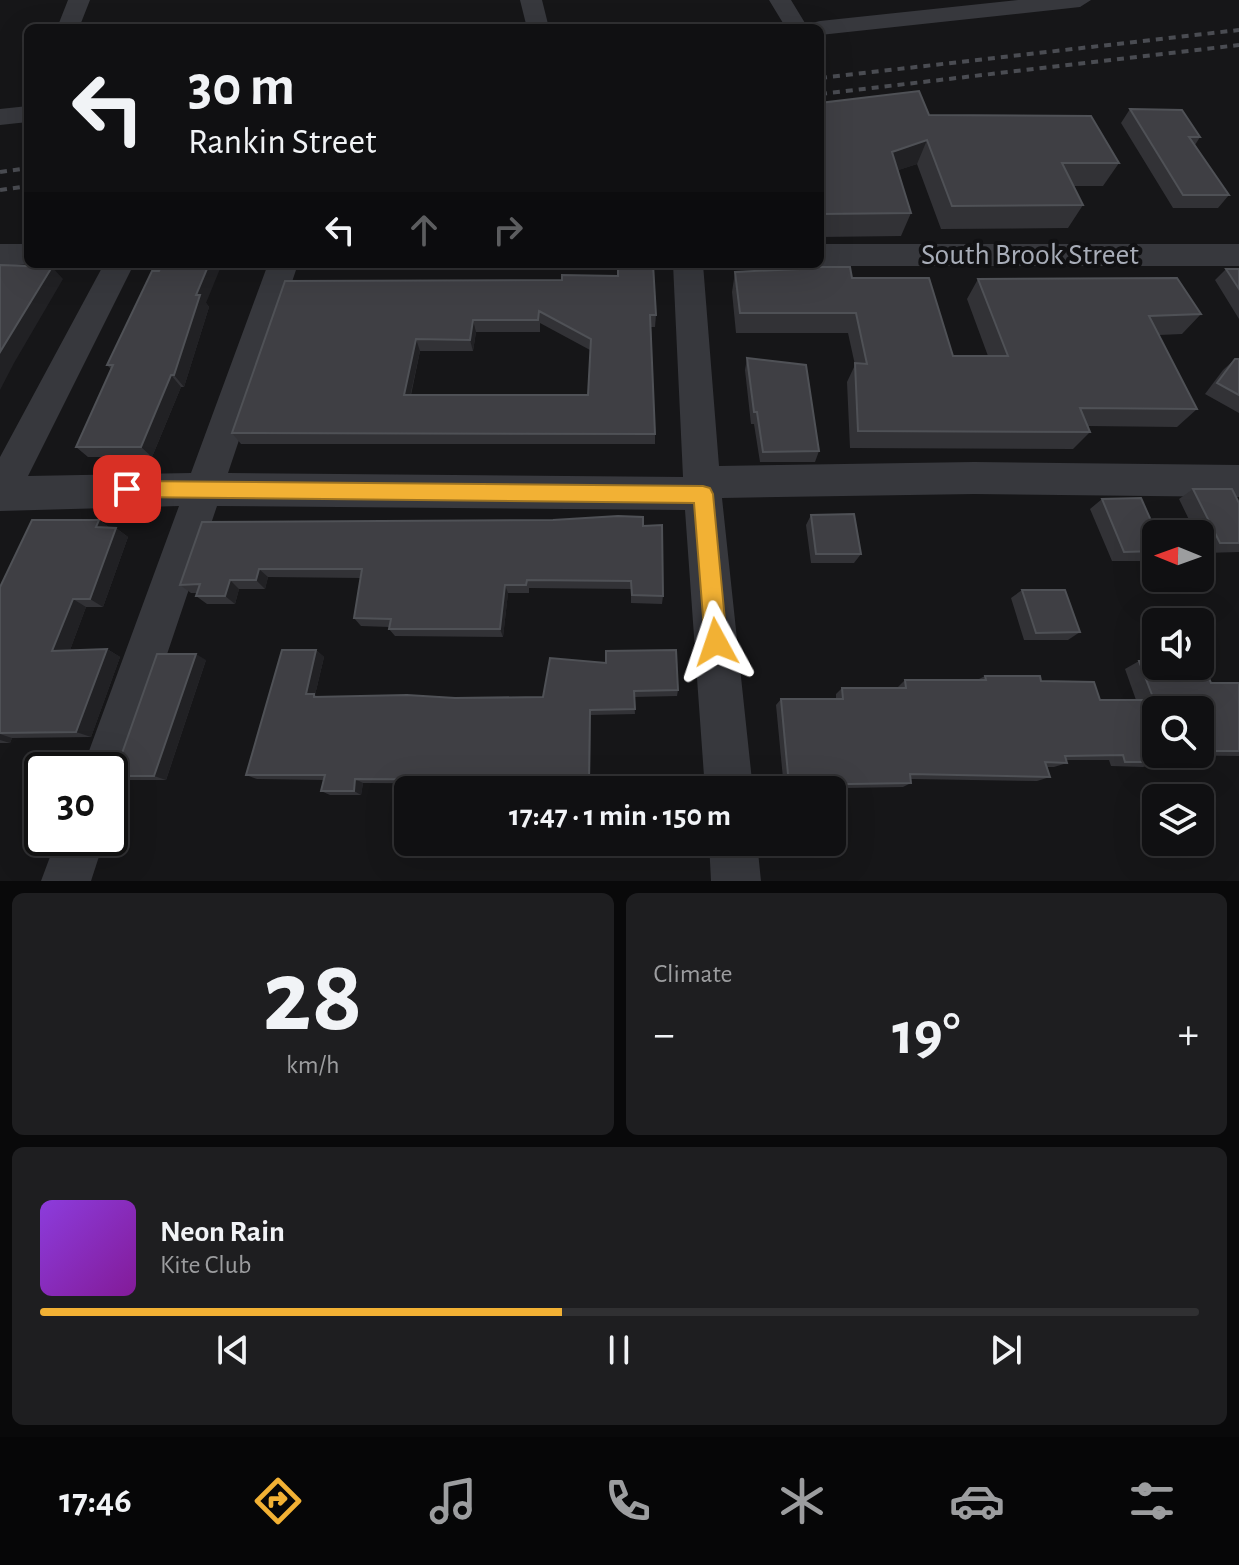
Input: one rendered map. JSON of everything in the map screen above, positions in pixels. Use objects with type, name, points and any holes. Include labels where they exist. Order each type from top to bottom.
[{"type":"street","points":[[70,24],[79,0]]},
{"type":"street","points":[[531,0],[537,24]]},
{"type":"street","points":[[780,0],[795,24]]},
{"type":"street","points":[[824,28],[1080,0]]},
{"type":"street","points":[[0,117],[24,114]]},
{"type":"street","points":[[0,255],[24,255]]},
{"type":"street","name":"South Brook Street","points":[[824,255],[1239,255]]},
{"type":"street","points":[[117,268],[0,494],[127,489],[702,488],[974,478],[1239,481]]},
{"type":"street","points":[[111,752],[282,268]]},
{"type":"street","points":[[688,268],[702,488],[728,776]]},
{"type":"street","points":[[66,881],[75,856]]},
{"type":"street","points":[[734,856],[736,881]]},
{"type":"building","points":[[919,91],[929,115],[1091,116],[1119,163],[1062,163],[1083,205],[952,206],[927,140],[892,152],[911,213],[824,214],[824,103]]},
{"type":"building","points":[[1130,109],[1182,110],[1200,137],[1189,137],[1229,195],[1183,195]]},
{"type":"building","points":[[0,265],[51,268],[0,352]]},
{"type":"building","points":[[850,267],[852,278],[929,278],[953,356],[1008,356],[978,279],[1177,278],[1201,314],[1149,316],[1197,409],[1080,408],[1090,432],[858,431],[855,363],[867,364],[856,313],[740,313],[735,272]]},
{"type":"building","points":[[160,268],[207,268],[196,295],[200,295],[174,375],[171,375],[141,447],[76,447],[113,365],[107,365],[152,271]]},
{"type":"building","points":[[618,268],[653,268],[656,315],[650,315],[655,434],[232,433],[285,281],[562,280],[562,275],[618,276]],"holes":[[[539,311],[591,339],[588,395],[404,395],[416,339],[470,340],[473,320],[538,320]]]},
{"type":"building","points":[[1226,269],[1239,269],[1239,289]]},
{"type":"building","points":[[747,358],[806,365],[819,451],[763,452]]},
{"type":"building","points":[[1235,359],[1239,359],[1239,395],[1217,383]]},
{"type":"building","points":[[1193,489],[1232,489],[1239,503],[1239,543],[1220,543],[1214,531],[1214,520],[1208,520]]},
{"type":"building","points":[[1141,498],[1151,520],[1142,520],[1142,551],[1124,552],[1102,499]]},
{"type":"building","points":[[854,514],[861,554],[816,554],[811,515]]},
{"type":"building","points":[[643,517],[643,526],[662,525],[663,596],[632,595],[631,581],[527,580],[526,585],[505,585],[500,629],[389,629],[391,619],[354,618],[362,569],[259,569],[256,580],[230,580],[225,596],[196,596],[200,584],[180,585],[202,522],[553,520]]},
{"type":"building","points":[[32,520],[99,520],[96,527],[116,528],[90,599],[73,599],[52,651],[107,649],[76,732],[0,733],[0,587]]},
{"type":"building","points":[[1022,590],[1065,590],[1080,632],[1036,633]]},
{"type":"building","points":[[282,650],[316,650],[306,694],[314,694],[314,697],[407,695],[455,698],[543,697],[550,658],[606,663],[606,651],[676,650],[678,690],[634,691],[635,709],[590,710],[589,776],[394,776],[394,779],[355,779],[354,791],[321,791],[325,775],[246,775]]},
{"type":"building","points":[[157,654],[196,654],[154,776],[128,776],[128,752],[122,752]]},
{"type":"building","points":[[1040,676],[1041,681],[1094,682],[1100,700],[1142,700],[1142,762],[1125,762],[1123,755],[1065,756],[1067,763],[1045,762],[1050,777],[910,774],[911,783],[846,784],[846,776],[788,776],[781,699],[843,699],[842,688],[906,688],[905,680]]},
{"type":"building","points":[[1146,680],[1239,683],[1239,751],[1214,751],[1214,696],[1152,696]]},
{"type":"railway","points":[[824,78],[1239,30]]},
{"type":"railway","points":[[824,94],[1239,45]]},
{"type":"railway","points":[[0,172],[24,169]]},
{"type":"railway","points":[[0,190],[24,187]]},
{"type":"route","points":[[127,489],[703,494],[716,642]]}]
